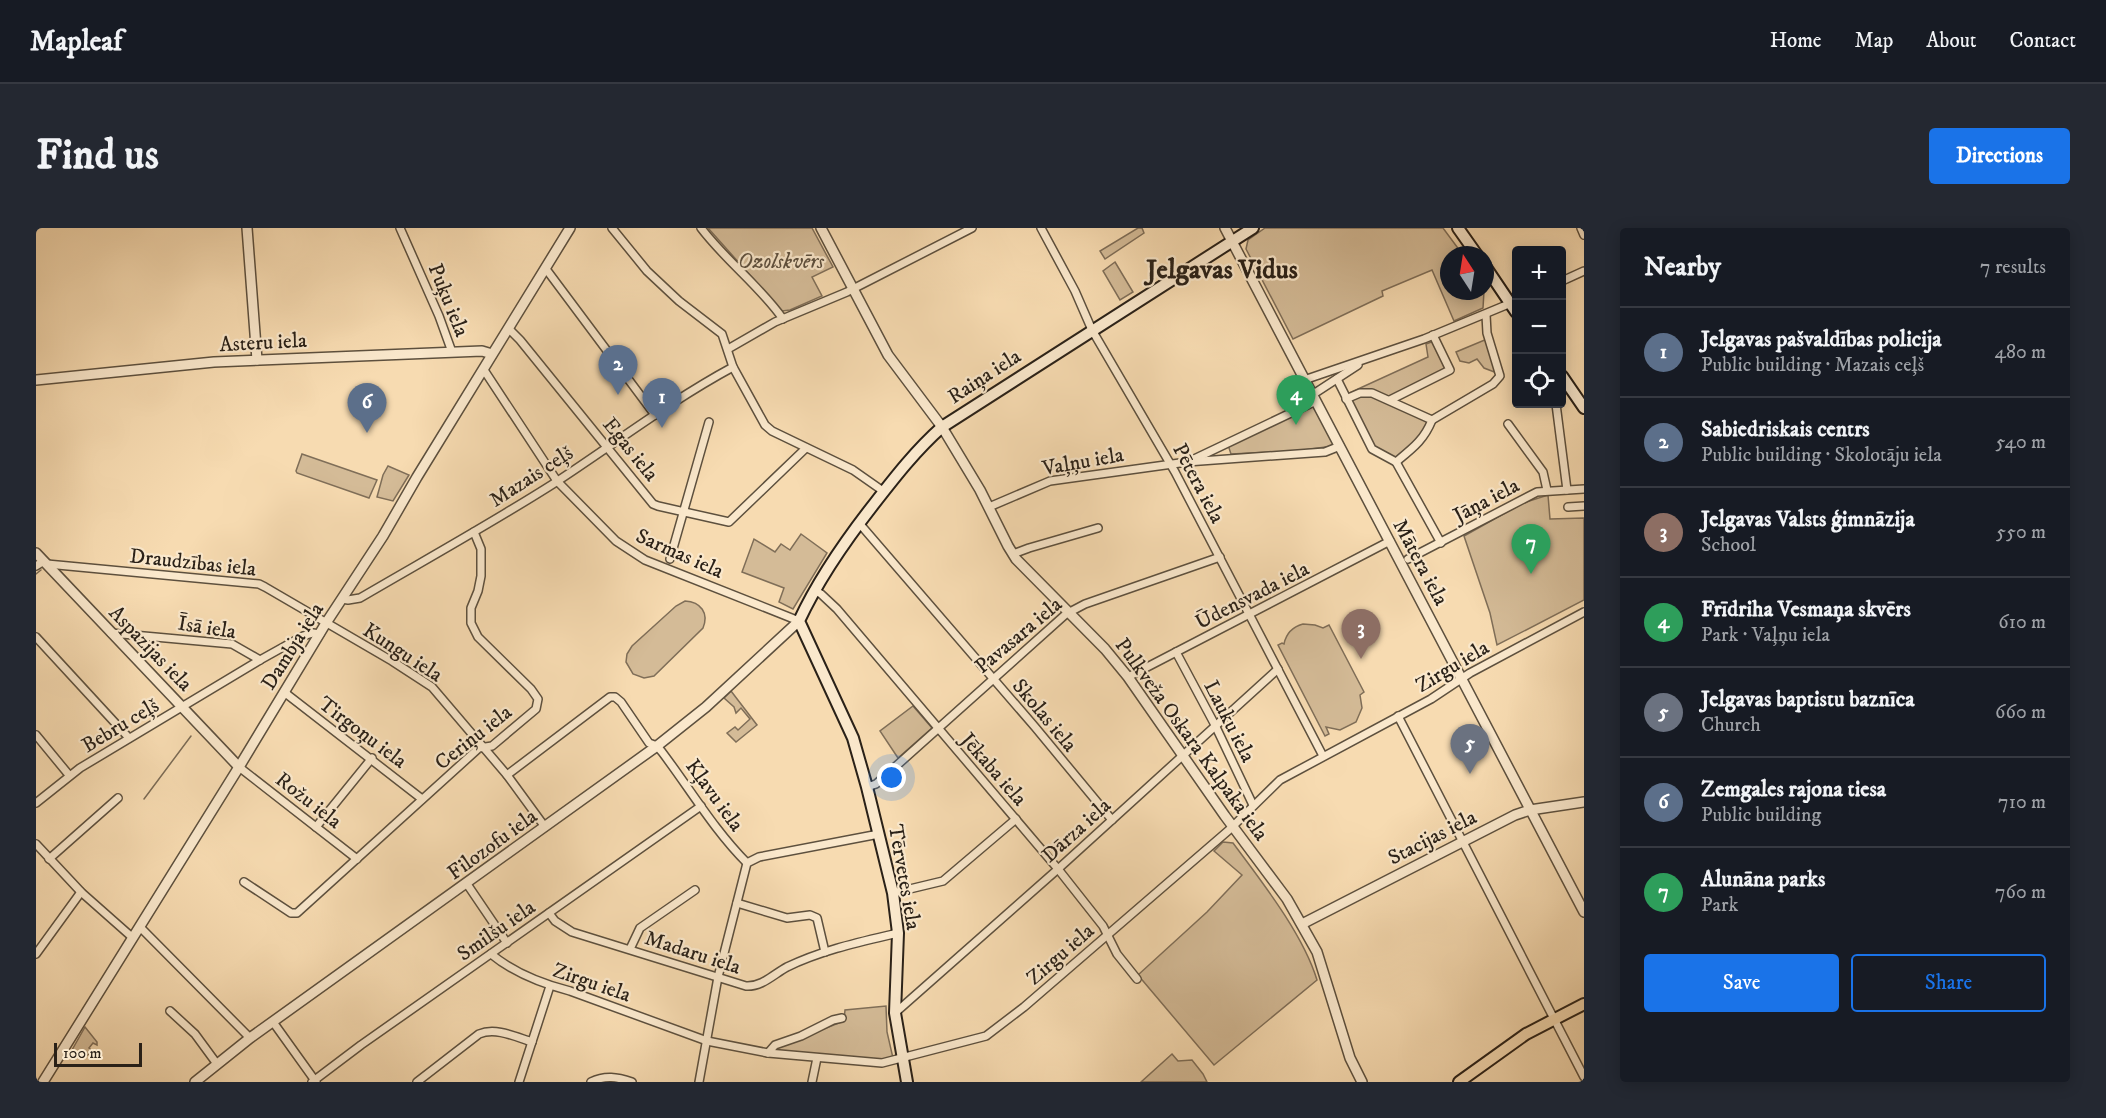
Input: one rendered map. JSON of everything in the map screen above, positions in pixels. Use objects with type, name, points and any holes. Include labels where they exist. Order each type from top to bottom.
[{"type":"main road","name":"Raiņa iela","points":[[799,621],[830,562],[858,523],[919,449],[942,427],[1253,228]]},
{"type":"main road","points":[[1458,228],[1471,246]]},
{"type":"main road","points":[[1494,278],[1512,301]]},
{"type":"main road","points":[[1566,382],[1584,408]]},
{"type":"main road","name":"Tērvetes iela","points":[[799,621],[853,738],[893,893],[898,933],[895,1013],[907,1082]]},
{"type":"main road","points":[[1459,1082],[1526,1034],[1584,1004]]},
{"type":"street","points":[[247,228],[257,360]]},
{"type":"street","name":"Puķu iela","points":[[400,228],[439,316],[452,352]]},
{"type":"street","name":"Dambja iela","points":[[43,1082],[326,623],[383,536],[570,228]]},
{"type":"street","points":[[612,228],[647,271],[722,334],[733,367],[765,425],[772,431],[853,470],[883,491]]},
{"type":"street","points":[[701,228],[733,265],[769,300],[783,320]]},
{"type":"street","name":"Pulkveža Oskara Kalpaka iela","points":[[822,228],[869,322],[895,366],[942,427],[989,507],[1013,554],[1105,649],[1128,677],[1232,827],[1287,898],[1320,960],[1347,1048],[1362,1082]]},
{"type":"street","points":[[728,349],[972,228]]},
{"type":"street","name":"Pētera iela","points":[[1041,228],[1076,291],[1092,330],[1170,464],[1251,614],[1323,756]]},
{"type":"street","name":"Mātera iela","points":[[1225,228],[1584,912]]},
{"type":"street","points":[[1581,228],[1584,235]]},
{"type":"street","points":[[546,269],[655,415]]},
{"type":"street","points":[[1566,279],[1584,271]]},
{"type":"street","points":[[1304,380],[1512,306]]},
{"type":"street","points":[[1396,462],[1422,440],[1432,420],[1493,384],[1500,376],[1487,333],[1486,315]]},
{"type":"street","name":"Egas iela","points":[[509,329],[653,504],[729,522],[806,448]]},
{"type":"street","points":[[1390,400],[1450,370],[1433,335]]},
{"type":"street","name":"Asteru iela","points":[[36,380],[257,360],[482,351],[492,354]]},
{"type":"street","name":"Vaļņu iela","points":[[1187,462],[1314,398],[1365,360]]},
{"type":"street","name":"Mazais ceļš","points":[[342,599],[360,598],[474,532],[733,367]]},
{"type":"street","name":"Sarmas iela","points":[[484,370],[556,481],[616,541],[637,556],[799,621]]},
{"type":"street","points":[[1337,379],[1372,449],[1396,462],[1441,543]]},
{"type":"street","points":[[1346,399],[1366,392],[1390,400],[1432,420]]},
{"type":"street","points":[[1557,408],[1567,490]]},
{"type":"street","points":[[670,559],[709,422]]},
{"type":"street","points":[[1508,424],[1543,472],[1547,490]]},
{"type":"street","name":"Vaļņu iela","points":[[989,507],[1050,481],[1187,462],[1306,454],[1331,450],[1340,446]]},
{"type":"street","name":"Jāņa iela","points":[[1408,559],[1537,492],[1584,489]]},
{"type":"street","points":[[1568,507],[1584,506]]},
{"type":"street","name":"Skolas iela","points":[[858,523],[1112,820]]},
{"type":"street","points":[[1013,554],[1098,528]]},
{"type":"street","name":"Ceriņu iela","points":[[244,882],[291,913],[297,913],[479,748],[492,746],[536,709],[538,699],[531,689],[478,637],[471,623],[471,608],[481,576],[481,549],[474,532]]},
{"type":"street","name":"Ūdensvada iela","points":[[1128,677],[1390,541]]},
{"type":"street","name":"Aspazijas iela","points":[[36,553],[42,564],[239,767]]},
{"type":"street","name":"Pavasara iela","points":[[867,788],[876,784],[1070,612],[1085,604],[1220,557]]},
{"type":"street","name":"Draudzības iela","points":[[42,564],[259,584],[326,623]]},
{"type":"street","name":"Jēkaba iela","points":[[814,590],[837,609],[1058,869],[1108,935],[1117,954],[1137,979]]},
{"type":"street","name":"Zirgu iela","points":[[491,954],[524,974],[550,986],[570,991],[707,1041],[768,1053],[882,1063],[969,1042],[994,1032],[1232,827],[1280,780],[1431,699],[1461,678],[1584,612]]},
{"type":"street","name":"Filozofu iela","points":[[195,1082],[250,1038],[657,746],[706,706],[799,621]]},
{"type":"street","name":"Kungu iela","points":[[326,623],[432,687],[507,774],[545,827]]},
{"type":"street","name":"Īsā iela","points":[[111,633],[232,644],[260,660]]},
{"type":"street","name":"Bebru ceļš","points":[[36,803],[69,775],[182,706],[303,636],[313,633],[320,634]]},
{"type":"street","points":[[36,637],[39,647],[129,738]]},
{"type":"street","name":"Lauku iela","points":[[1176,652],[1254,805]]},
{"type":"street","name":"Dārza iela","points":[[895,1013],[1278,669]]},
{"type":"street","name":"Tirgoņu iela","points":[[284,692],[422,799]]},
{"type":"street","points":[[507,774],[610,696],[621,702],[649,743],[657,746]]},
{"type":"street","points":[[1398,716],[1584,1077]]},
{"type":"street","points":[[36,735],[69,775]]},
{"type":"street","name":"Kļavu iela","points":[[657,746],[746,866]]},
{"type":"street","points":[[316,827],[372,758]]},
{"type":"street","name":"Rožu iela","points":[[239,767],[357,859]]},
{"type":"street","points":[[50,859],[118,798]]},
{"type":"street","name":"Stacijas iela","points":[[1302,924],[1515,815],[1530,810],[1584,802]]},
{"type":"street","name":"Smilšu iela","points":[[314,1081],[370,1038],[701,806]]},
{"type":"street","points":[[893,893],[943,881],[1016,819]]},
{"type":"street","points":[[699,1082],[718,977],[746,866],[759,857],[879,834]]},
{"type":"street","points":[[36,844],[81,892],[133,938]]},
{"type":"street","points":[[467,884],[507,943]]},
{"type":"street","points":[[630,949],[640,928],[696,890]]},
{"type":"street","points":[[36,954],[39,944],[81,892]]},
{"type":"street","points":[[736,903],[787,918],[810,915],[817,918],[825,952]]},
{"type":"street","name":"Madaru iela","points":[[549,913],[555,921],[572,932],[746,986],[753,986],[787,967],[825,952],[898,933]]},
{"type":"street","points":[[140,927],[250,1038]]},
{"type":"street","points":[[519,1082],[550,986]]},
{"type":"street","points":[[170,1011],[195,1034],[217,1064]]},
{"type":"street","points":[[768,1053],[775,1046],[842,1018]]},
{"type":"street","points":[[273,1022],[314,1081]]},
{"type":"street","points":[[417,1082],[426,1079],[479,1034],[495,1031],[532,1042]]},
{"type":"street","points":[[812,1082],[817,1058]]},
{"type":"street","points":[[591,1082],[602,1077],[620,1078],[632,1082]]},
{"type":"green space","name":"Ozolskvērs","points":[[708,228],[812,228],[833,267],[812,277],[822,296],[790,310],[782,311]]},
{"type":"green space","points":[[1138,228],[1142,228],[1144,233],[1105,259],[1100,251]]},
{"type":"green space","points":[[1265,228],[1443,228],[1456,246],[1440,246],[1440,289],[1432,270],[1382,291],[1383,296],[1293,339],[1246,249],[1248,240]]},
{"type":"green space","points":[[1115,262],[1133,292],[1120,300],[1103,271]]},
{"type":"green space","points":[[1445,300],[1483,300],[1483,308],[1454,321]]},
{"type":"green space","points":[[1487,339],[1497,373],[1484,368],[1477,359],[1469,363],[1460,361],[1456,352]]},
{"type":"green space","points":[[1434,341],[1447,368],[1388,397],[1368,391],[1349,396],[1347,394],[1428,357],[1426,344]]},
{"type":"green space","points":[[1369,394],[1428,421],[1423,436],[1396,460],[1375,447],[1349,401]]},
{"type":"green space","points":[[1312,405],[1334,441],[1333,446],[1296,451],[1231,454],[1228,445]]},
{"type":"green space","points":[[302,454],[377,480],[369,498],[297,473]]},
{"type":"green space","points":[[388,466],[409,475],[393,501],[377,497]]},
{"type":"green space","points":[[1548,495],[1550,519],[1584,518],[1584,600],[1497,645],[1490,613],[1464,536],[1523,503]]},
{"type":"green space","points":[[801,534],[827,553],[793,609],[779,602],[784,588],[742,572],[754,539],[775,552],[781,544],[790,550]]},
{"type":"green space","points":[[685,601],[702,609],[705,618],[703,628],[654,676],[644,678],[633,674],[626,662],[627,654],[632,646],[676,606]]},
{"type":"green space","points":[[1303,624],[1323,628],[1329,625],[1364,692],[1360,695],[1362,708],[1356,722],[1340,730],[1326,727],[1329,734],[1325,736],[1278,645],[1284,644],[1290,631]]},
{"type":"green space","points":[[731,691],[757,725],[736,742],[727,733],[735,727],[738,730],[750,719],[741,708],[736,713],[734,707],[724,698]]},
{"type":"green space","points":[[913,706],[932,728],[898,758],[880,731]]},
{"type":"green space","points":[[1223,842],[1233,843],[1281,909],[1302,945],[1317,980],[1214,1065],[1138,975],[1207,912],[1242,875],[1214,851]]},
{"type":"green space","points":[[886,1006],[887,1032],[893,1058],[878,1060],[774,1052],[774,1049],[841,1022],[844,1020],[845,1010]]},
{"type":"green space","points":[[85,1027],[97,1045],[93,1043],[89,1048],[92,1051],[84,1058],[72,1050]]},
{"type":"green space","points":[[1172,1054],[1178,1061],[1192,1060],[1207,1082],[1141,1082]]},
{"type":"waterway","points":[[36,574],[41,570]]},
{"type":"waterway","points":[[144,799],[191,736]]},
{"type":"place","name":"Sabiedriskais centrs","points":[[618,395]]},
{"type":"place","name":"Frīdriha Vesmaņa skvērs","points":[[1296,425]]},
{"type":"place","name":"Jelgavas pašvaldības policija","points":[[662,428]]},
{"type":"place","name":"Zemgales rajona tiesa","points":[[367,433]]},
{"type":"place","name":"Alunāna parks","points":[[1531,574]]},
{"type":"place","name":"Jelgavas Valsts ģimnāzija","points":[[1361,659]]},
{"type":"place","name":"Jelgavas baptistu baznīca","points":[[1470,774]]},
{"type":"district","name":"Jelgavas Vidus","points":[[1222,269]]}]
